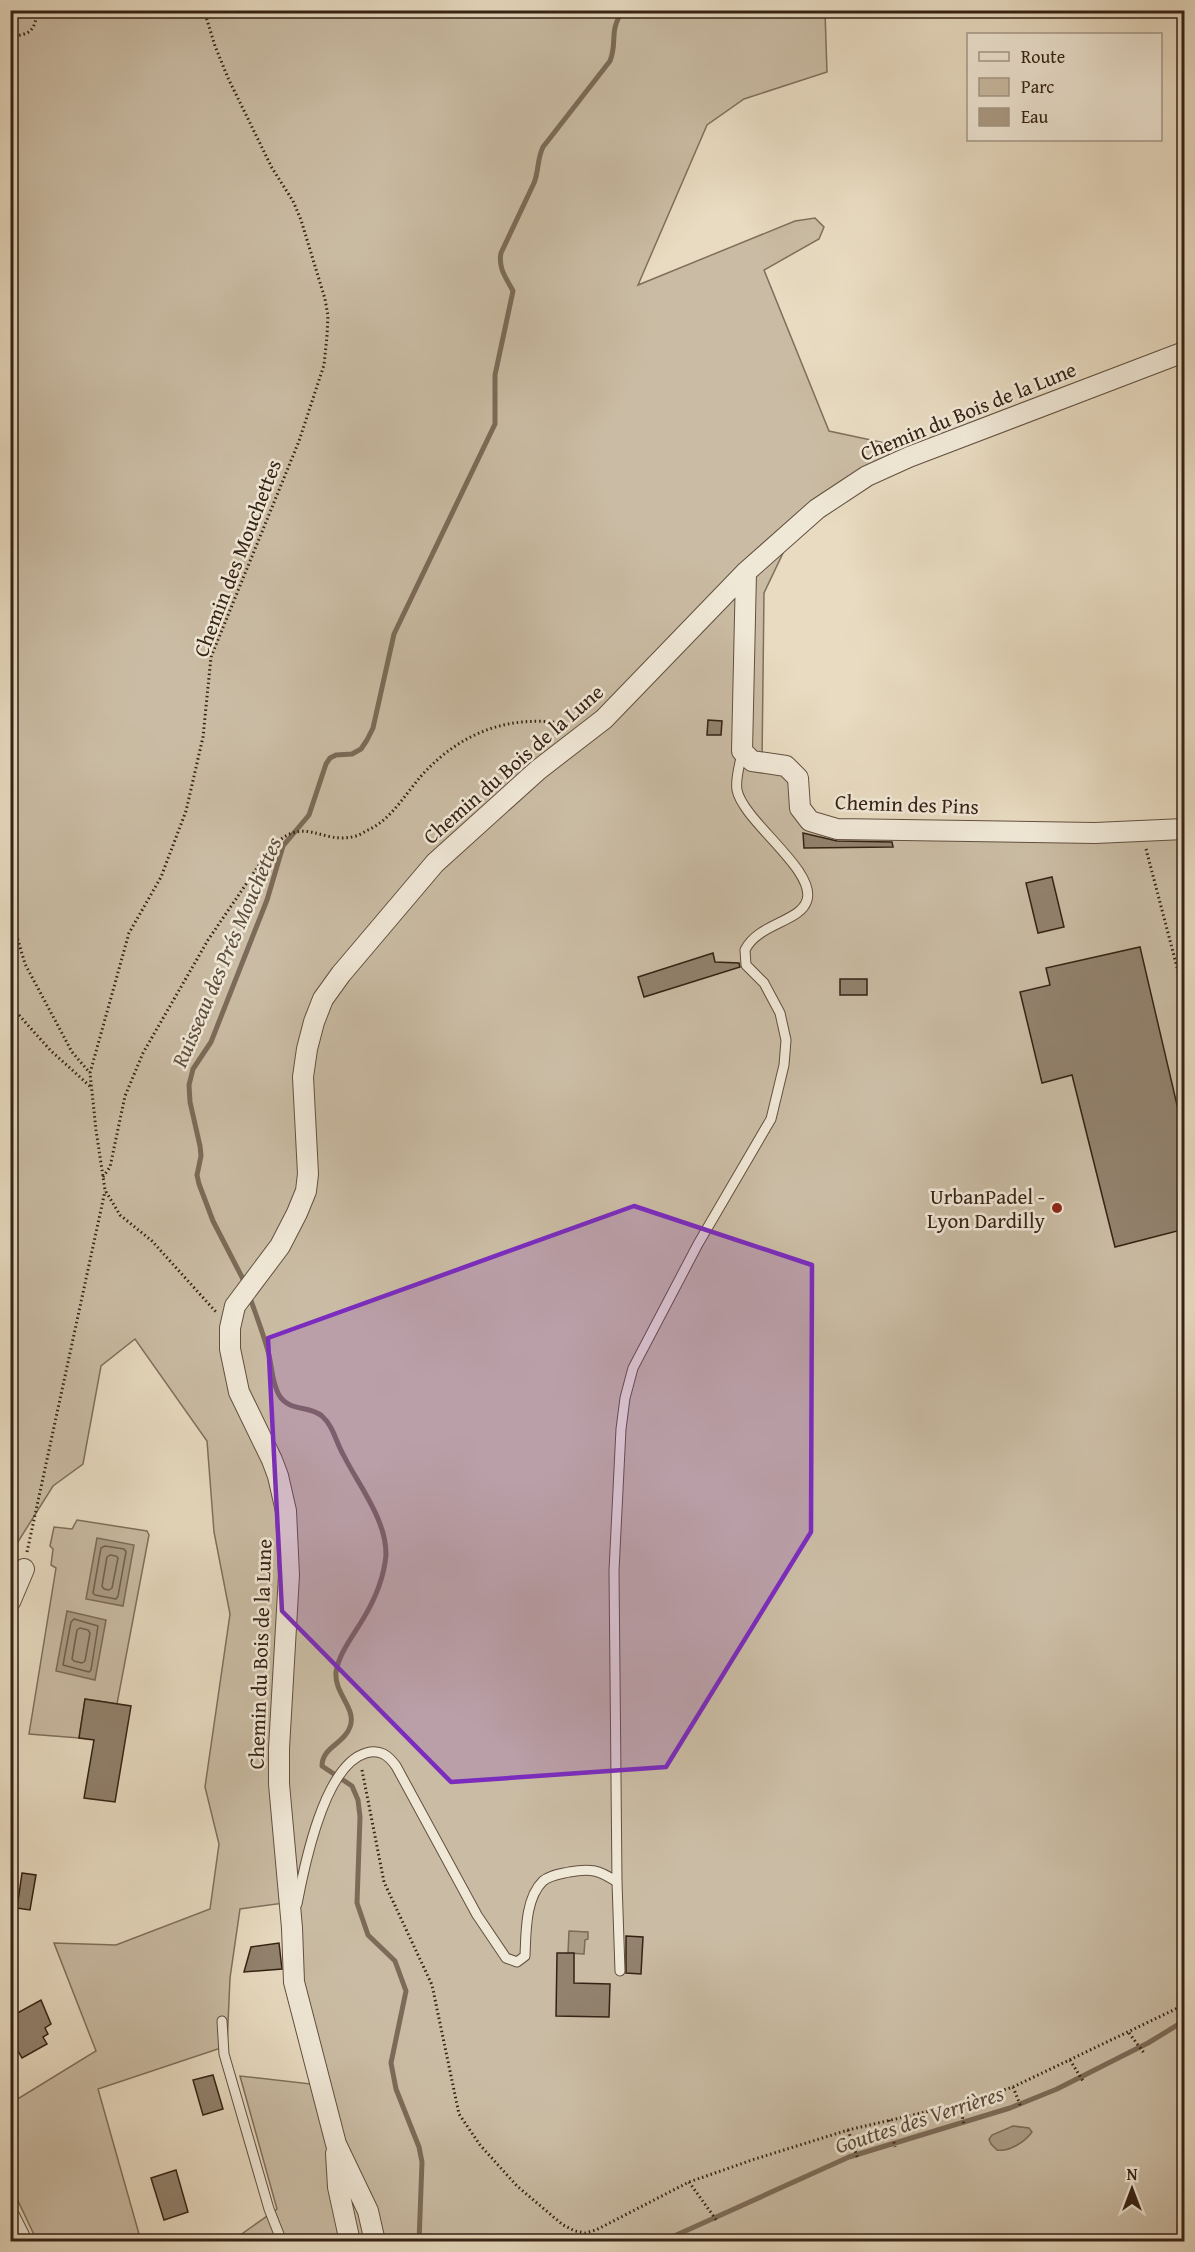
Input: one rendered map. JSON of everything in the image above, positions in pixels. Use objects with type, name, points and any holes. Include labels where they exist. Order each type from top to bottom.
[{"type":"street","name":"Chemin du Bois de la Lune","points":[[375,2241],[368,2211],[336,2144],[294,1982],[292,1928],[279,1784],[289,1575],[288,1529],[278,1476],[239,1392],[230,1349],[230,1328],[234,1309],[280,1246],[306,1191],[308,1174],[303,1077],[307,1048],[323,999],[341,974],[435,863],[538,770],[587,733],[646,677],[746,572],[817,509],[867,476],[909,457],[1185,352]]},
{"type":"street","points":[[742,751],[746,572]]},
{"type":"street","name":"Chemin des Pins","points":[[742,751],[752,761],[786,766],[798,778],[800,808],[810,821],[837,829],[1095,832],[1185,829]]},
{"type":"street","points":[[10,1602],[24,1569]]},
{"type":"street","points":[[336,2144],[338,2187],[350,2241]]},
{"type":"street","points":[[10,2218],[22,2241]]},
{"type":"lane","points":[[620,1971],[614,1571],[621,1429],[625,1398],[633,1368],[698,1244],[771,1119],[784,1065],[786,1040],[780,1013],[764,983],[746,965],[744,950],[756,934],[800,912],[807,902],[808,895],[799,871],[745,808],[737,789],[742,751]]},
{"type":"lane","points":[[292,1928],[304,1864],[318,1819],[333,1786],[346,1766],[359,1755],[373,1751],[387,1755],[396,1766],[477,1915],[506,1958],[517,1962],[525,1956],[527,1927],[533,1897],[543,1881],[556,1874],[580,1870],[601,1871],[617,1882]]},
{"type":"lane","points":[[222,2021],[224,2054],[269,2209],[282,2241]]},
{"type":"path","points":[[10,36],[29,33],[34,27],[38,10]]},
{"type":"path","name":"Chemin des Mouchettes","points":[[204,10],[228,78],[272,168],[293,201],[301,220],[328,316],[324,365],[299,441],[211,657],[203,737],[186,812],[160,876],[129,933],[90,1073],[105,1190],[120,1215],[152,1241],[230,1328]]},
{"type":"path","points":[[103,1177],[110,1167],[125,1096],[143,1053],[208,940],[279,839],[287,834],[302,831],[338,837],[356,836],[377,826],[438,760],[461,741],[482,731],[515,722],[539,720],[568,724],[579,727],[587,733]]},
{"type":"path","points":[[1141,830],[1185,994]]},
{"type":"path","points":[[10,913],[25,964],[72,1052],[90,1073]]},
{"type":"path","points":[[10,1005],[51,1051],[91,1088]]},
{"type":"path","points":[[10,1176],[14,1246],[10,1281]]},
{"type":"path","points":[[24,1569],[105,1190]]},
{"type":"path","points":[[10,1360],[10,1375]]},
{"type":"path","points":[[359,1755],[384,1882],[432,1984],[459,2114],[480,2145],[517,2186],[563,2225],[575,2231],[585,2233],[596,2230],[690,2182],[755,2159],[848,2130],[960,2104],[1013,2087],[1185,2005]]},
{"type":"path","points":[[1129,2033],[1144,2053]]},
{"type":"path","points":[[1070,2060],[1083,2081]]},
{"type":"path","points":[[1013,2087],[1021,2107]]},
{"type":"path","points":[[960,2104],[964,2125]]},
{"type":"path","points":[[889,2120],[895,2147]]},
{"type":"path","points":[[848,2130],[858,2159]]},
{"type":"path","points":[[690,2182],[717,2221]]},
{"type":"highlighted area","points":[[634,1206],[812,1265],[811,1532],[666,1767],[451,1782],[282,1611],[268,1338]]},
{"type":"green space","points":[[11,11],[825,11],[827,72],[744,99],[707,125],[638,285],[795,221],[815,218],[824,227],[819,239],[764,270],[829,431],[890,444],[887,467],[795,528],[764,593],[762,762],[786,766],[810,821],[1184,829],[1184,2241],[237,2241],[236,2238],[277,2209],[240,2076],[328,2086],[302,1984],[299,1901],[240,1909],[230,1978],[227,2046],[98,2089],[141,2241],[37,2241],[11,2186],[11,2103],[96,2051],[54,1943],[116,1945],[210,1909],[219,1844],[205,1787],[230,1614],[214,1532],[207,1441],[135,1339],[101,1366],[83,1464],[53,1486],[11,1553]]},
{"type":"green space","points":[[77,1520],[147,1531],[149,1535],[117,1704],[85,1699],[79,1738],[29,1734],[56,1568],[51,1565],[53,1549],[50,1546],[54,1527],[72,1529]]},
{"type":"water","points":[[97,1538],[134,1545],[123,1606],[86,1599]]},
{"type":"water","points":[[67,1611],[106,1620],[95,1680],[56,1671]]},
{"type":"water","points":[[569,1931],[588,1932],[584,1954],[568,1953]]},
{"type":"water","points":[[1013,2126],[1029,2128],[1032,2132],[1016,2146],[997,2150],[989,2139],[992,2135]]},
{"type":"building","points":[[708,720],[722,721],[721,735],[707,735]]},
{"type":"building","points":[[803,833],[837,841],[892,842],[893,847],[804,848]]},
{"type":"building","points":[[1052,877],[1064,927],[1038,933],[1026,883]]},
{"type":"building","points":[[1140,947],[1185,1139],[1185,1229],[1115,1247],[1072,1075],[1042,1083],[1020,992],[1050,985],[1046,968]]},
{"type":"building","points":[[713,953],[715,962],[739,963],[740,967],[644,997],[638,977]]},
{"type":"building","points":[[840,979],[867,979],[867,995],[840,995]]},
{"type":"building","points":[[85,1699],[131,1706],[115,1802],[84,1798],[94,1740],[79,1738]]},
{"type":"building","points":[[22,1873],[36,1875],[30,1910],[17,1908]]},
{"type":"building","points":[[626,1936],[643,1937],[641,1974],[626,1973]]},
{"type":"building","points":[[279,1943],[282,1969],[244,1972],[251,1947]]},
{"type":"building","points":[[557,1953],[574,1953],[574,1983],[610,1984],[609,2017],[556,2016]]},
{"type":"building","points":[[41,2000],[51,2024],[45,2028],[48,2034],[43,2037],[47,2044],[22,2058],[10,2037],[17,2032],[10,2017]]},
{"type":"building","points":[[213,2075],[223,2109],[203,2115],[193,2080]]},
{"type":"building","points":[[176,2170],[188,2212],[164,2220],[151,2178]]},
{"type":"waterway","name":"Ruisseau des Prés Mouchettes","points":[[245,1283],[213,1221],[199,1184],[197,1175],[201,1156],[200,1146],[190,1102],[189,1085],[193,1069],[211,1042],[267,900],[283,846],[309,815],[326,764],[336,755],[352,754],[361,749],[373,728],[394,634],[495,424],[495,375],[513,291],[502,268],[501,253],[534,183],[543,147],[610,61],[614,31],[623,10]]},
{"type":"waterway","name":"Ruisseau des Prés Mouchettes","points":[[249,1295],[265,1340],[279,1395],[288,1404],[311,1410],[326,1420],[373,1507],[385,1540],[385,1563],[378,1588],[367,1612],[343,1651],[336,1672],[338,1687],[350,1713],[350,1727],[343,1738],[326,1754],[322,1766],[352,1786],[358,1800],[360,1817],[357,1903],[368,1935],[395,1961],[406,1991],[391,2063],[396,2089],[419,2147],[422,2162],[419,2242]]},
{"type":"waterway","name":"Gouttes des Verrières","points":[[661,2242],[849,2157],[1010,2108],[1057,2089],[1148,2043],[1184,2021]]},
{"type":"place","name":"UrbanPadel - Lyon Dardilly","points":[[1057,1208]]}]
